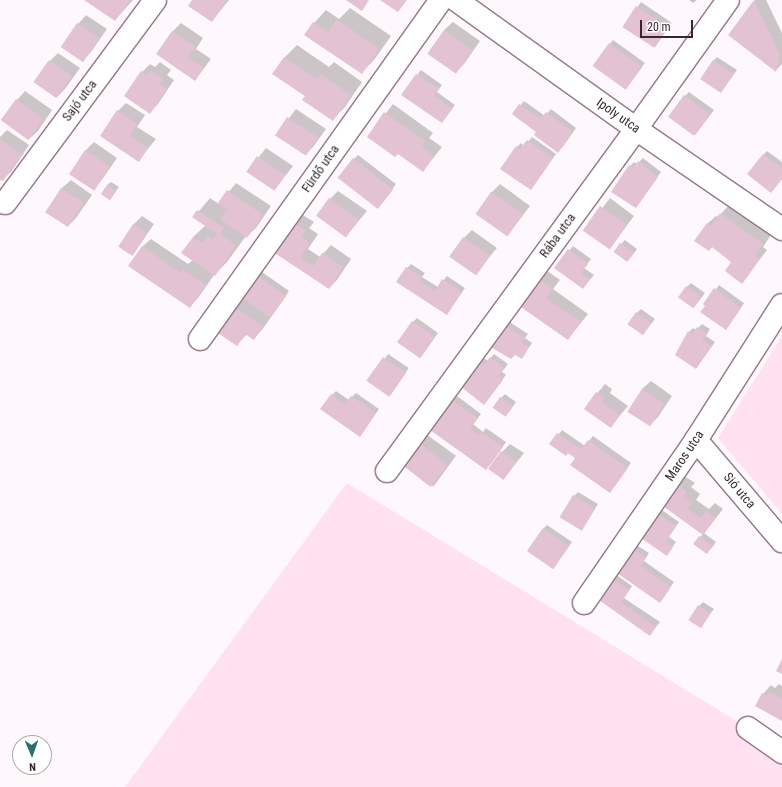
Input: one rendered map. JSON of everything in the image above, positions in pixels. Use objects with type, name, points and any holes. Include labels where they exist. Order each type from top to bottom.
[{"type":"street","name":"Sajó utca","points":[[5,203],[155,0]]},
{"type":"street","name":"Fürdő utca","points":[[200,339],[441,0]]},
{"type":"street","name":"Ipoly utca","points":[[456,0],[636,129],[782,229]]},
{"type":"street","name":"Rába utca","points":[[387,471],[728,0]]},
{"type":"street","name":"Maros utca","points":[[584,603],[696,440],[782,305]]},
{"type":"street","name":"Sió utca","points":[[696,440],[782,541]]},
{"type":"street","points":[[748,728],[782,752]]},
{"type":"shaded area","points":[[782,336],[782,514],[718,438]]},
{"type":"shaded area","points":[[347,483],[748,728],[782,752],[782,787],[125,787]]},
{"type":"building","points":[[84,0],[130,0],[115,21]]},
{"type":"building","points":[[192,0],[227,0],[212,22],[188,6]]},
{"type":"building","points":[[346,0],[369,0],[362,11]]},
{"type":"building","points":[[380,0],[407,0],[398,12]]},
{"type":"building","points":[[754,0],[780,55],[776,72],[728,35]]},
{"type":"building","points":[[636,6],[668,27],[654,48],[622,27]]},
{"type":"building","points":[[337,19],[379,49],[362,74],[304,35],[313,22],[328,32]]},
{"type":"building","points":[[77,23],[99,38],[83,62],[61,47]]},
{"type":"building","points":[[444,30],[473,50],[456,74],[427,54]]},
{"type":"building","points":[[172,31],[196,47],[188,57],[204,68],[195,81],[156,54]]},
{"type":"building","points":[[609,43],[642,67],[626,90],[593,66]]},
{"type":"building","points":[[284,57],[317,79],[320,74],[351,95],[333,121],[302,100],[305,96],[272,74]]},
{"type":"building","points":[[49,60],[72,76],[56,98],[34,82]]},
{"type":"building","points":[[713,60],[734,74],[721,93],[700,79]]},
{"type":"building","points":[[151,70],[163,79],[160,84],[167,89],[150,114],[124,96],[141,71],[147,75]]},
{"type":"building","points":[[416,74],[439,89],[434,96],[452,109],[442,123],[401,95]]},
{"type":"building","points":[[684,95],[710,114],[694,136],[668,117]]},
{"type":"building","points":[[16,99],[44,119],[28,140],[1,120]]},
{"type":"building","points":[[519,104],[541,119],[546,112],[573,132],[558,153],[534,135],[536,132],[512,114]]},
{"type":"building","points":[[117,110],[137,124],[130,136],[148,148],[139,162],[100,136]]},
{"type":"building","points":[[384,112],[425,141],[422,147],[434,156],[423,172],[398,154],[395,157],[367,137]]},
{"type":"building","points":[[287,117],[318,137],[306,156],[275,135]]},
{"type":"building","points":[[0,139],[22,154],[3,181],[0,180]]},
{"type":"building","points":[[527,140],[553,158],[531,190],[500,169],[516,146],[520,149]]},
{"type":"building","points":[[85,150],[110,166],[94,191],[69,174]]},
{"type":"building","points":[[763,154],[782,168],[782,179],[771,193],[747,174]]},
{"type":"building","points":[[257,156],[285,175],[275,191],[246,172]]},
{"type":"building","points":[[353,158],[393,189],[378,209],[338,178]]},
{"type":"building","points":[[638,161],[658,177],[636,208],[611,192],[629,165],[633,168]]},
{"type":"building","points":[[107,185],[116,191],[110,200],[101,194]]},
{"type":"building","points":[[61,188],[84,203],[68,227],[45,212]]},
{"type":"building","points":[[227,190],[263,215],[247,238],[220,219],[227,210],[218,203]]},
{"type":"building","points":[[491,192],[523,214],[507,236],[476,214]]},
{"type":"building","points":[[329,198],[359,220],[346,238],[316,216]]},
{"type":"building","points":[[600,206],[627,225],[610,250],[583,231]]},
{"type":"building","points":[[197,210],[224,228],[220,234],[236,245],[215,276],[181,253],[193,237],[202,243],[208,236],[213,240],[217,234],[192,217]]},
{"type":"building","points":[[720,213],[763,244],[755,255],[760,259],[742,284],[725,271],[731,262],[712,247],[709,251],[694,241],[707,223],[711,226]]},
{"type":"building","points":[[289,220],[306,231],[302,237],[310,243],[300,258],[313,266],[322,253],[343,267],[329,289],[270,250]]},
{"type":"building","points":[[133,224],[147,233],[133,256],[118,247]]},
{"type":"building","points":[[463,237],[490,256],[476,276],[449,257]]},
{"type":"building","points":[[620,243],[634,253],[627,262],[614,252]]},
{"type":"building","points":[[142,246],[180,273],[182,269],[206,285],[190,308],[128,266]]},
{"type":"building","points":[[568,249],[588,264],[581,273],[590,279],[583,289],[554,268]]},
{"type":"building","points":[[406,267],[422,277],[419,281],[435,291],[442,279],[462,292],[447,315],[396,282]]},
{"type":"building","points":[[257,275],[286,296],[270,318],[241,297]]},
{"type":"building","points":[[537,278],[553,289],[546,298],[581,322],[568,340],[518,305]]},
{"type":"building","points":[[686,286],[702,297],[694,308],[678,297]]},
{"type":"building","points":[[714,288],[741,308],[726,330],[700,312],[705,306],[703,304]]},
{"type":"building","points":[[232,305],[263,326],[254,340],[245,334],[237,346],[215,331]]},
{"type":"building","points":[[636,312],[652,323],[643,335],[627,324]]},
{"type":"building","points":[[412,321],[435,337],[420,358],[397,342]]},
{"type":"building","points":[[503,324],[525,338],[522,343],[529,347],[522,359],[515,355],[511,359],[489,346]]},
{"type":"building","points":[[697,327],[707,334],[702,340],[712,346],[696,369],[675,355],[688,331],[692,334]]},
{"type":"building","points":[[383,357],[406,373],[389,397],[366,381]]},
{"type":"building","points":[[490,357],[504,368],[499,376],[503,380],[484,405],[460,386],[479,361],[484,365]]},
{"type":"building","points":[[642,389],[665,404],[650,426],[627,412]]},
{"type":"building","points":[[596,392],[605,398],[602,402],[620,415],[611,428],[584,409]]},
{"type":"building","points":[[331,394],[345,404],[351,396],[376,413],[360,437],[320,409]]},
{"type":"building","points":[[500,397],[513,406],[506,417],[493,408]]},
{"type":"building","points":[[452,400],[478,418],[470,429],[479,435],[482,432],[503,447],[486,470],[430,430]]},
{"type":"building","points":[[557,433],[581,449],[588,440],[628,468],[610,493],[570,465],[575,458],[568,453],[566,456],[549,444]]},
{"type":"building","points":[[417,441],[448,465],[430,487],[400,463]]},
{"type":"building","points":[[501,451],[516,462],[503,480],[488,469]]},
{"type":"building","points":[[675,483],[687,492],[684,496],[693,503],[688,509],[701,518],[706,511],[716,518],[703,535],[660,504]]},
{"type":"building","points":[[573,495],[595,508],[582,531],[560,517]]},
{"type":"building","points":[[654,511],[676,526],[666,541],[673,547],[667,556],[638,536]]},
{"type":"building","points":[[543,528],[569,546],[553,569],[527,551]]},
{"type":"building","points":[[699,536],[713,546],[707,554],[693,544]]},
{"type":"building","points":[[631,547],[646,557],[641,566],[671,587],[660,603],[614,571]]},
{"type":"building","points":[[611,577],[629,590],[621,602],[656,627],[650,636],[596,598]]},
{"type":"building","points":[[698,605],[711,613],[701,628],[688,620]]},
{"type":"building","points":[[782,659],[782,674],[776,671]]},
{"type":"building","points":[[770,692],[782,699],[782,721],[755,706],[762,693],[767,696]]}]
